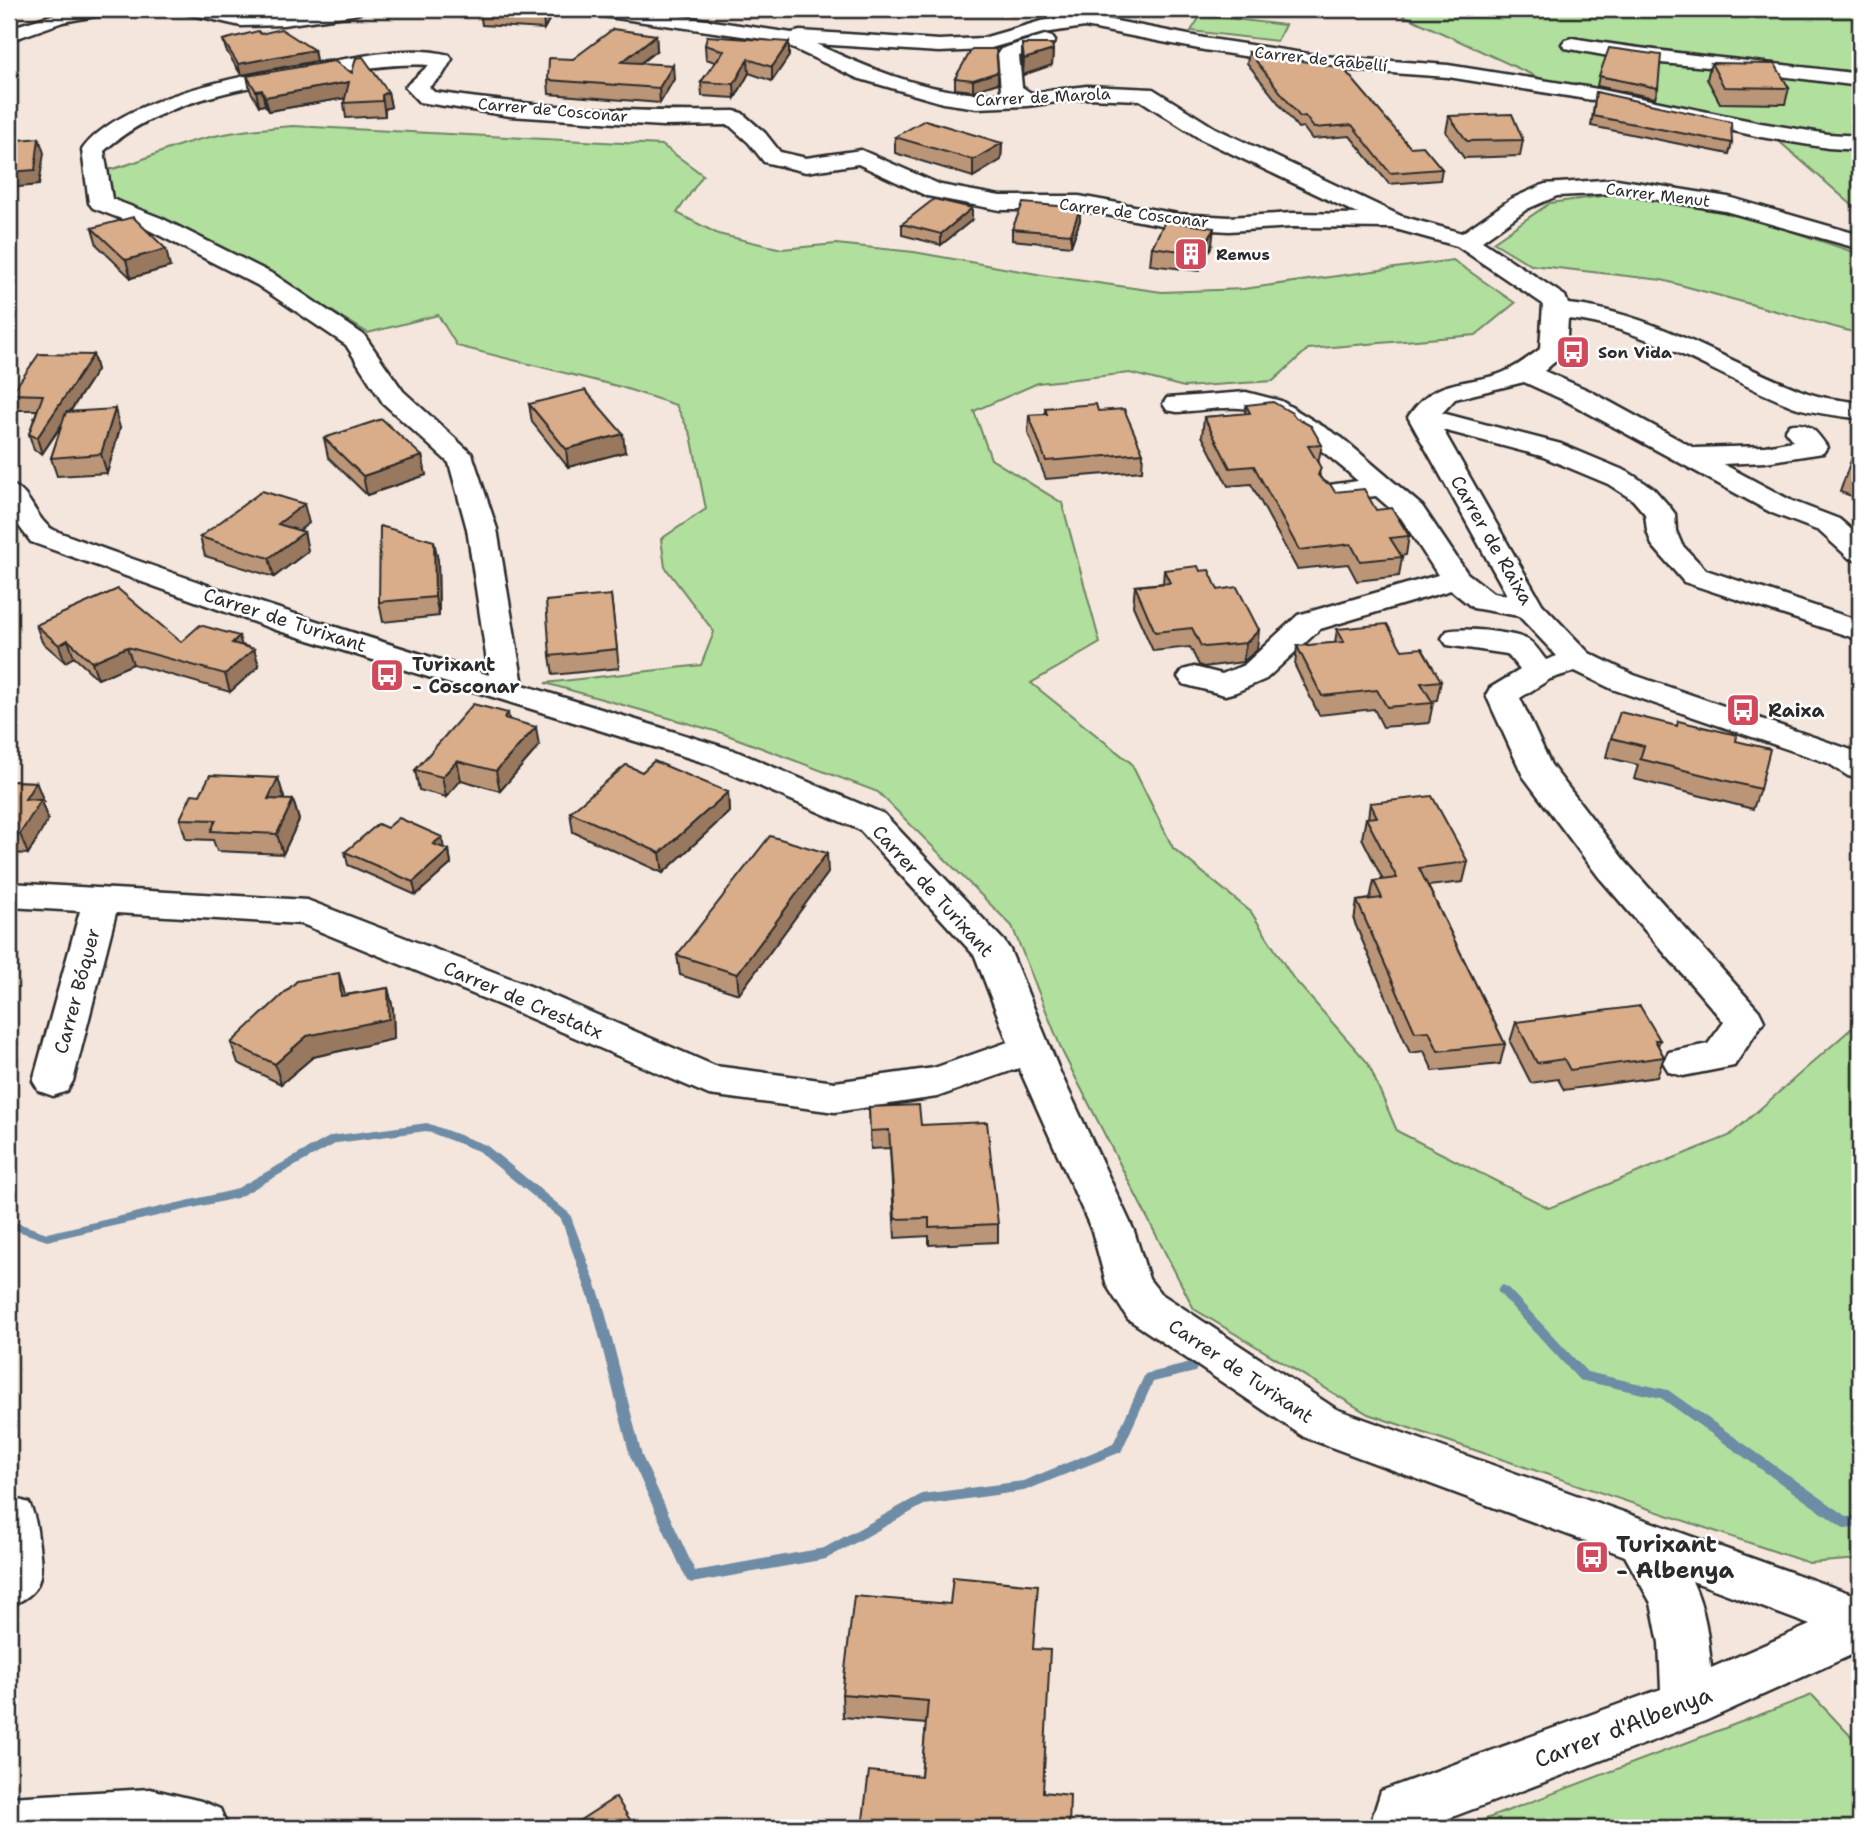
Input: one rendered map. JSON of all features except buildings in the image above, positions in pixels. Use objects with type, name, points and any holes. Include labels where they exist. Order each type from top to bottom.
[{"type":"street","points":[[9,35],[60,17],[104,9]]},
{"type":"street","points":[[191,9],[241,20],[283,19],[353,9]]},
{"type":"street","name":"Carrer de Marola","points":[[595,9],[782,36],[864,74],[943,97],[976,102],[1027,100],[1087,92],[1145,94],[1207,133],[1393,221],[1465,241]]},
{"type":"street","name":"Carrer de Gabellí","points":[[782,36],[939,46],[984,44],[1041,27],[1085,21],[1204,44],[1321,62],[1448,71],[1592,94],[1761,130],[1828,141],[1860,143]]},
{"type":"street","points":[[1027,100],[1012,90],[1008,53],[1050,39],[1078,34],[1129,38]]},
{"type":"street","points":[[1572,44],[1636,55],[1709,61],[1860,80]]},
{"type":"street","name":"Carrer de Cosconar","points":[[508,691],[482,529],[461,460],[393,397],[355,340],[266,280],[153,223],[101,203],[93,150],[112,132],[176,101],[259,78],[398,57],[442,60],[435,72],[416,87],[426,97],[510,110],[662,119],[734,118],[757,138],[772,157],[806,165],[860,157],[935,191],[1000,203],[1079,203],[1178,221],[1229,225],[1293,220],[1393,221]]},
{"type":"street","name":"Carrer Menut","points":[[1465,241],[1519,204],[1553,189],[1617,186],[1728,204],[1860,242]]},
{"type":"street","points":[[1422,417],[1446,393],[1500,382],[1525,373],[1553,352],[1556,301],[1465,241]]},
{"type":"street","points":[[1556,310],[1595,314],[1682,346],[1803,401],[1860,411]]},
{"type":"street","points":[[1525,373],[1580,397],[1782,507],[1829,525],[1860,552]]},
{"type":"street","points":[[1177,404],[1246,400],[1271,407],[1332,444],[1412,512],[1456,579],[1484,601],[1529,608]]},
{"type":"street","points":[[1422,417],[1500,433],[1580,461],[1637,489],[1660,513],[1662,535],[1676,557],[1695,576],[1860,631]]},
{"type":"street","name":"Carrer de Raixa","points":[[1422,417],[1529,608],[1578,660],[1623,682],[1840,756],[1860,768]]},
{"type":"street","points":[[1690,456],[1765,454],[1813,447],[1799,431]]},
{"type":"street","points":[[1332,492],[1381,487]]},
{"type":"street","name":"Carrer de Turixant","points":[[9,493],[41,536],[284,622],[722,757],[872,822],[991,950],[1031,1049],[1113,1231],[1129,1286],[1144,1306],[1320,1423],[1860,1620]]},
{"type":"street","points":[[1782,507],[1807,535],[1844,558],[1860,562]]},
{"type":"street","points":[[1194,677],[1225,685],[1255,672],[1309,622],[1456,579]]},
{"type":"street","points":[[1458,638],[1517,646],[1539,672]]},
{"type":"street","points":[[1578,660],[1539,672],[1502,695],[1535,768],[1611,868],[1745,1021],[1720,1056],[1683,1062]]},
{"type":"street","name":"Carrer de Crestatx","points":[[9,895],[307,912],[516,996],[709,1080],[835,1097],[937,1082],[1031,1049]]},
{"type":"street","name":"Carrer Bóquer","points":[[53,1081],[101,901]]},
{"type":"street","points":[[9,1518],[12,1518],[18,1573],[9,1584]]},
{"type":"street","points":[[1642,1541],[1675,1598],[1684,1643],[1687,1704]]},
{"type":"street","name":"Carrer d'Albenya","points":[[1396,1828],[1400,1810],[1687,1704],[1860,1627]]},
{"type":"street","points":[[9,1824],[150,1816],[201,1828]]},
{"type":"green space","points":[[1390,9],[1860,9],[1860,212],[1757,122],[1539,78]]},
{"type":"green space","points":[[1201,15],[1285,25],[1277,41],[1191,31]]},
{"type":"green space","points":[[293,126],[662,145],[703,175],[677,213],[718,234],[782,249],[836,244],[914,252],[1048,276],[1162,292],[1243,289],[1453,260],[1515,303],[1476,335],[1308,349],[1273,381],[1184,387],[1130,373],[1038,383],[974,411],[991,459],[1062,503],[1100,643],[1031,683],[1131,763],[1173,848],[1251,912],[1293,978],[1368,1063],[1397,1131],[1549,1208],[1729,1136],[1860,1021],[1860,1559],[1809,1563],[1368,1414],[1194,1309],[1063,1053],[1012,926],[878,792],[722,733],[545,683],[701,665],[714,632],[665,567],[661,539],[706,509],[691,435],[676,405],[621,387],[457,346],[438,315],[368,333],[212,243],[113,200],[107,170],[215,136]]},
{"type":"green space","points":[[1624,193],[1727,210],[1860,254],[1860,334],[1662,280],[1531,265],[1493,242],[1550,203]]},
{"type":"green space","points":[[1812,1695],[1860,1746],[1860,1828],[1462,1828]]},
{"type":"waterway","points":[[9,1224],[47,1237],[237,1194],[335,1139],[427,1127],[482,1148],[566,1217],[597,1304],[636,1456],[692,1577],[826,1553],[922,1500],[1024,1486],[1117,1448],[1149,1378],[1191,1368]]},
{"type":"waterway","points":[[1503,1290],[1583,1376],[1664,1394],[1846,1523],[1860,1521]]},
{"type":"place","name":"Remus","points":[[1191,254]]},
{"type":"place","name":"Son Vida","points":[[1573,352]]},
{"type":"place","name":"Turixant - Cosconar","points":[[387,675]]},
{"type":"place","name":"Raixa","points":[[1743,710]]},
{"type":"place","name":"Turixant - Albenya","points":[[1592,1557]]}]
